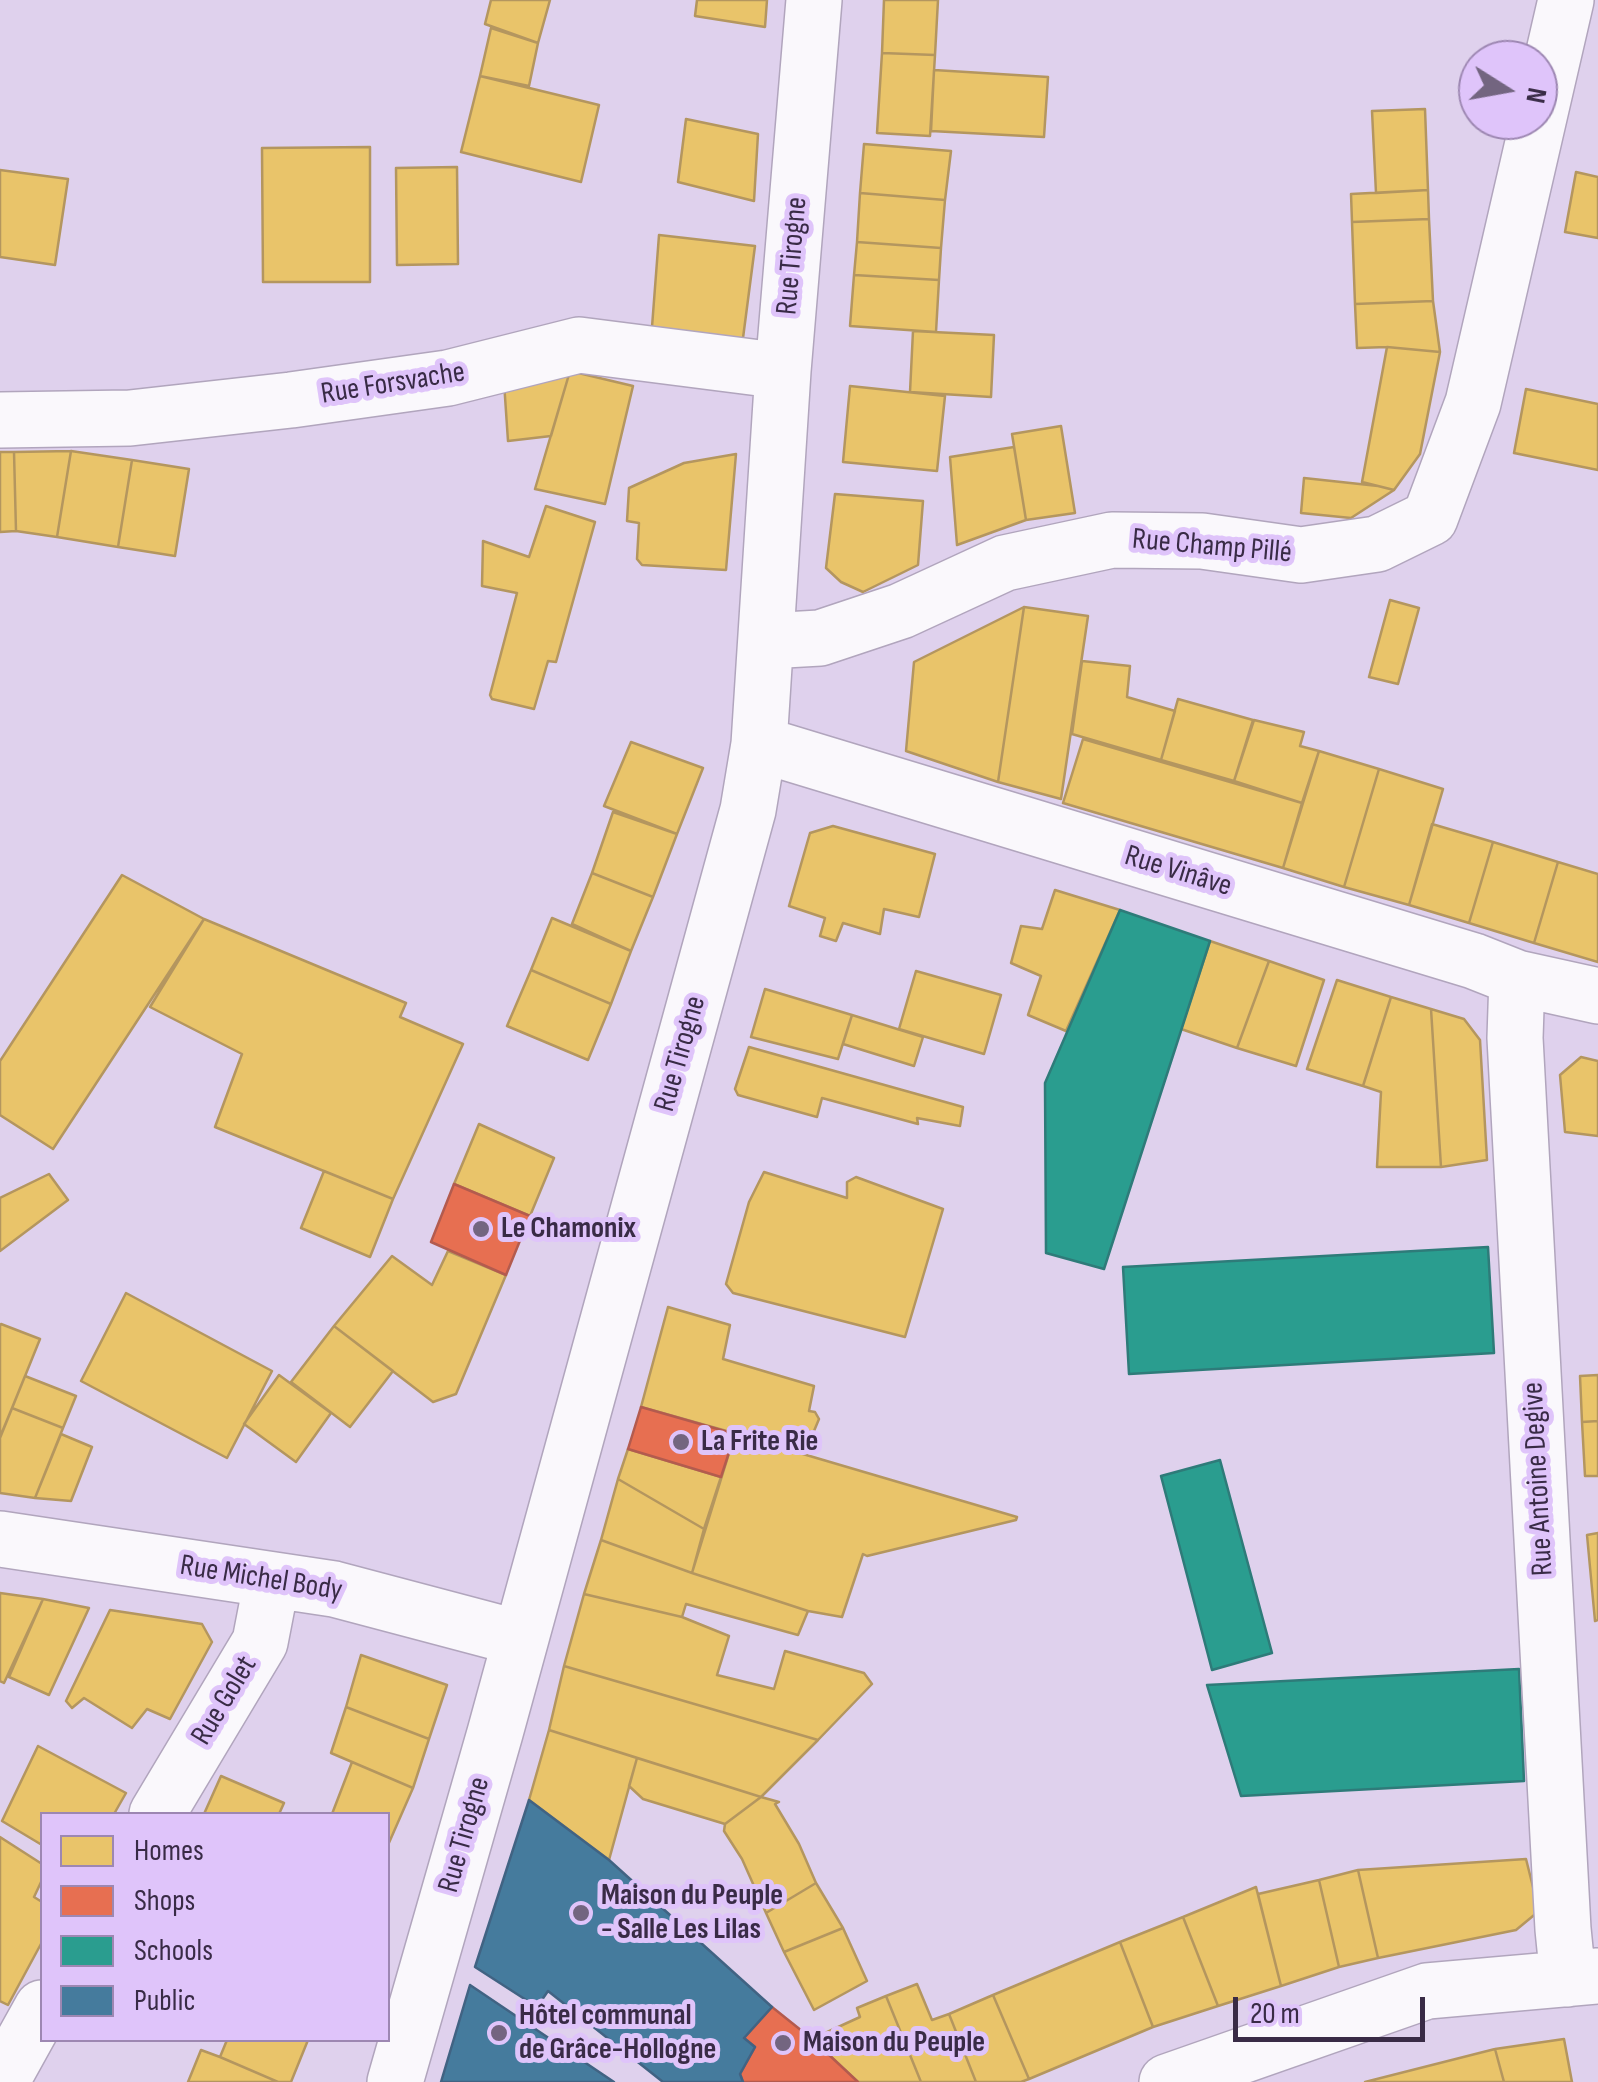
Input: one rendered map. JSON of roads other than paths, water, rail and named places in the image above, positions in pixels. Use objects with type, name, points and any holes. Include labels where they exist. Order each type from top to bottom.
[{"type":"street","name":"Rue Tirogne","points":[[395,2082],[495,1733],[748,810],[759,744],[814,0]]},
{"type":"street","name":"Rue Champ Pillé","points":[[767,640],[820,638],[901,611],[1005,563],[1112,540],[1202,541],[1301,556],[1377,544],[1430,518],[1473,404],[1566,0]]},
{"type":"street","name":"Rue Forsvache","points":[[0,420],[130,418],[291,400],[448,378],[579,345],[784,371]]},
{"type":"street","name":"Rue Vinâve","points":[[759,744],[1474,961],[1517,978],[1598,996]]},
{"type":"street","name":"Rue Antoine Degive","points":[[1517,978],[1515,1038],[1562,1929],[1583,1977]]},
{"type":"street","name":"Rue Michel Body","points":[[0,1539],[334,1589],[518,1638]]},
{"type":"street","name":"Rue Golet","points":[[158,1812],[260,1642],[272,1580]]},
{"type":"street","points":[[1168,2082],[1427,1991],[1583,1977]]},
{"type":"street","points":[[1,2082],[40,2012]]},
{"type":"place","name":"Le Chamonix","points":[[481,1229]]},
{"type":"place","name":"La Frite Rie","points":[[681,1442]]},
{"type":"place","name":"Maison du Peuple - Salle Les Lilas","points":[[581,1913]]},
{"type":"place","name":"Hôtel communal de Grâce-Hollogne","points":[[499,2033]]},
{"type":"place","name":"Maison du Peuple","points":[[783,2043]]}]
